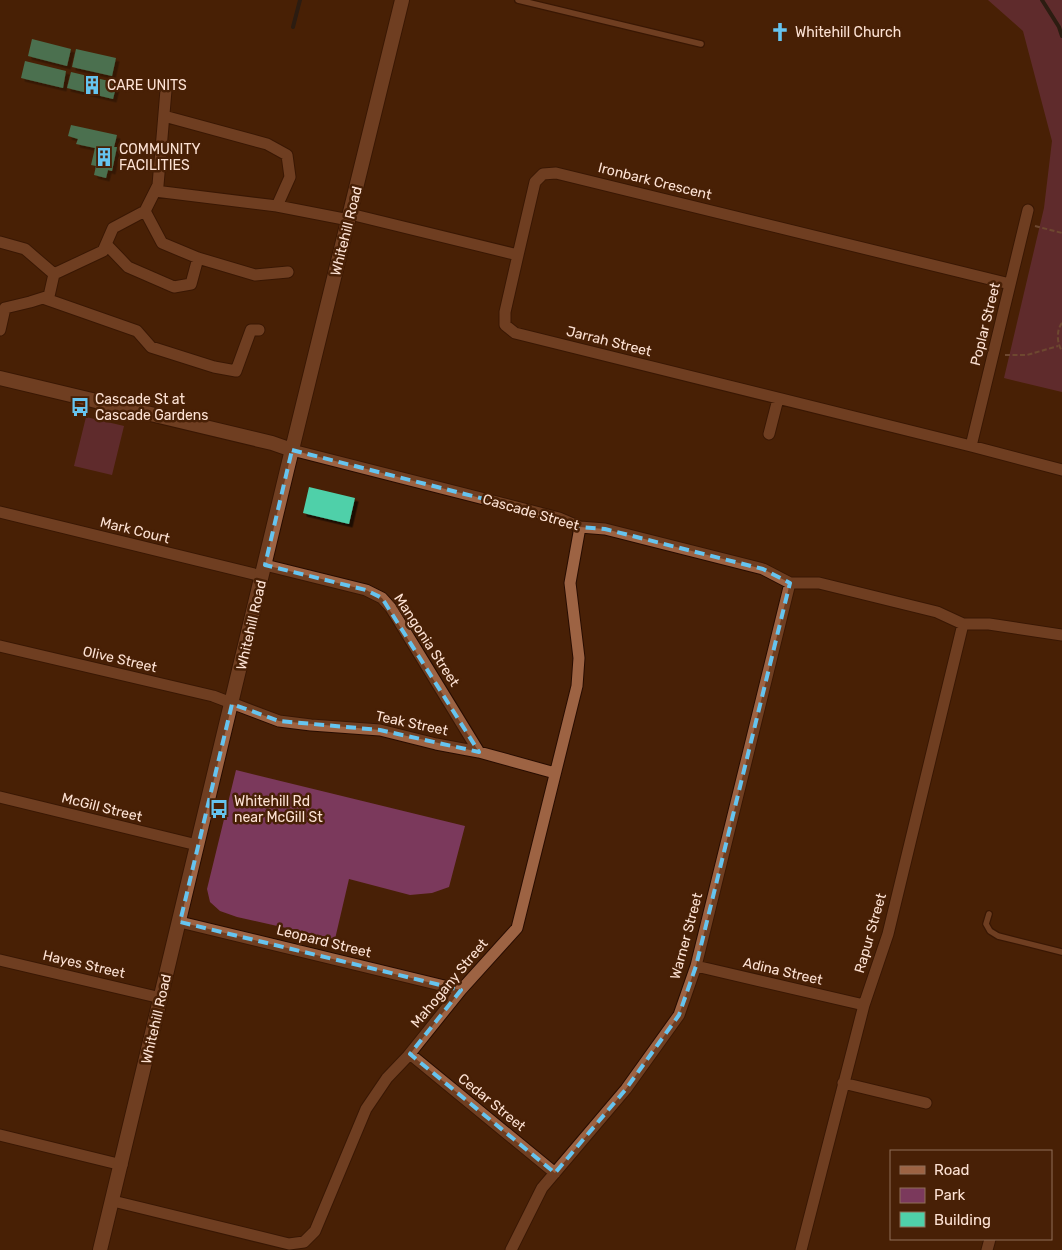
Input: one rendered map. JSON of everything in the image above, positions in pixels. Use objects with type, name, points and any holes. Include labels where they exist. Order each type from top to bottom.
[{"type":"street","name":"Whitehill Road","points":[[100,1250],[402,0]]},
{"type":"street","points":[[54,274],[103,251],[113,228],[145,211],[158,185],[166,90]]},
{"type":"street","points":[[164,116],[267,144],[287,155],[290,177],[276,206]]},
{"type":"street","name":"Ironbark Crescent","points":[[518,255],[535,182],[543,174],[556,173],[1010,284]]},
{"type":"street","points":[[155,191],[350,217],[518,255]]},
{"type":"street","name":"Poplar Street","points":[[971,446],[1028,210]]},
{"type":"street","points":[[145,211],[162,243],[198,258],[255,275],[288,272]]},
{"type":"street","points":[[0,242],[25,250],[54,274]]},
{"type":"street","points":[[106,244],[128,266],[174,287],[190,284],[198,258]]},
{"type":"street","name":"Jarrah Street","points":[[518,255],[505,312],[505,325],[515,333],[1062,470]]},
{"type":"street","points":[[0,330],[3,305],[49,296],[54,274]]},
{"type":"street","points":[[44,298],[137,331],[151,347],[214,367],[236,371],[251,330],[259,330]]},
{"type":"street","name":"Cascade Street","points":[[0,378],[272,443],[292,450],[560,518],[580,527],[605,529],[764,570],[790,583],[819,583],[828,585],[937,612],[964,624],[989,624],[1062,636]]},
{"type":"street","points":[[769,434],[778,399]]},
{"type":"street","name":"Mark Court","points":[[0,512],[264,571]]},
{"type":"street","name":"Mahogany Street","points":[[113,1201],[289,1244],[304,1242],[315,1231],[366,1109],[387,1078],[410,1054],[460,990],[517,928],[577,686],[579,658],[570,583],[580,527]]},
{"type":"street","name":"Mangonia Street","points":[[264,571],[366,590],[382,598],[391,608],[479,752]]},
{"type":"street","name":"Warner Street","points":[[511,1250],[542,1188],[626,1089],[679,1015],[696,966],[790,583]]},
{"type":"street","name":"Rapur Street","points":[[801,1250],[864,1005],[888,934],[964,624]]},
{"type":"street","name":"Olive Street","points":[[0,646],[213,696],[232,704]]},
{"type":"street","name":"Teak Street","points":[[232,704],[279,720],[311,725],[380,730],[436,744],[479,752],[555,772]]},
{"type":"street","name":"McGill Street","points":[[0,798],[197,846]]},
{"type":"street","name":"Leopard Street","points":[[180,922],[460,990]]},
{"type":"street","name":"Hayes Street","points":[[0,960],[161,998]]},
{"type":"street","name":"Adina Street","points":[[696,966],[864,1005]]},
{"type":"street","name":"Cedar Street","points":[[410,1054],[555,1173]]},
{"type":"street","points":[[843,1083],[926,1103]]},
{"type":"street","points":[[0,1135],[122,1165]]},
{"type":"lane","points":[[518,0],[701,44]]},
{"type":"lane","points":[[989,914],[986,924],[990,931],[998,936],[1062,952]]},
{"type":"path","points":[[1025,222],[1062,233]]},
{"type":"path","points":[[1062,323],[1059,327],[1058,346],[1062,352]]},
{"type":"path","points":[[993,352],[1017,356],[1042,352],[1058,346]]},
{"type":"highlighted area","points":[[292,450],[559,518],[580,527],[605,529],[763,569],[790,583],[696,966],[679,1015],[626,1089],[555,1173],[410,1054],[461,990],[180,922],[232,704],[279,721],[380,730],[479,752],[382,598],[366,590],[265,565]]},
{"type":"green space","points":[[988,0],[1062,0],[1062,392],[1004,378],[1044,208],[1052,141],[1023,31]]},
{"type":"green space","points":[[86,417],[124,426],[112,475],[74,466]]},
{"type":"green space","points":[[236,770],[465,826],[449,887],[432,893],[410,895],[349,879],[335,939],[237,917],[220,911],[210,902],[207,889]]},
{"type":"building","name":"CARE UNITS","points":[[32,39],[71,49],[67,66],[28,56]]},
{"type":"building","name":"CARE UNITS","points":[[76,49],[116,58],[112,76],[72,67]]},
{"type":"building","name":"CARE UNITS","points":[[25,61],[66,71],[63,88],[21,78]]},
{"type":"building","name":"CARE UNITS","points":[[71,72],[117,83],[113,99],[67,88]]},
{"type":"building","name":"COMMUNITY FACILITIES","points":[[71,125],[117,135],[114,147],[117,147],[112,171],[108,170],[106,178],[94,175],[96,166],[91,165],[95,148],[76,144],[78,139],[68,136]]},
{"type":"building","points":[[309,487],[355,498],[349,524],[303,513]]},
{"type":"waterway","points":[[293,27],[300,0]]},
{"type":"waterway","points":[[1042,0],[1059,27],[1062,36]]},
{"type":"place","name":"Whitehill Church","points":[[780,32]]},
{"type":"place","name":"CARE UNITS","points":[[92,85]]},
{"type":"place","name":"COMMUNITY FACILITIES","points":[[104,157]]},
{"type":"place","name":"Cascade St at Cascade Gardens","points":[[80,407]]},
{"type":"place","name":"Whitehill Rd near McGill St","points":[[219,809]]}]
